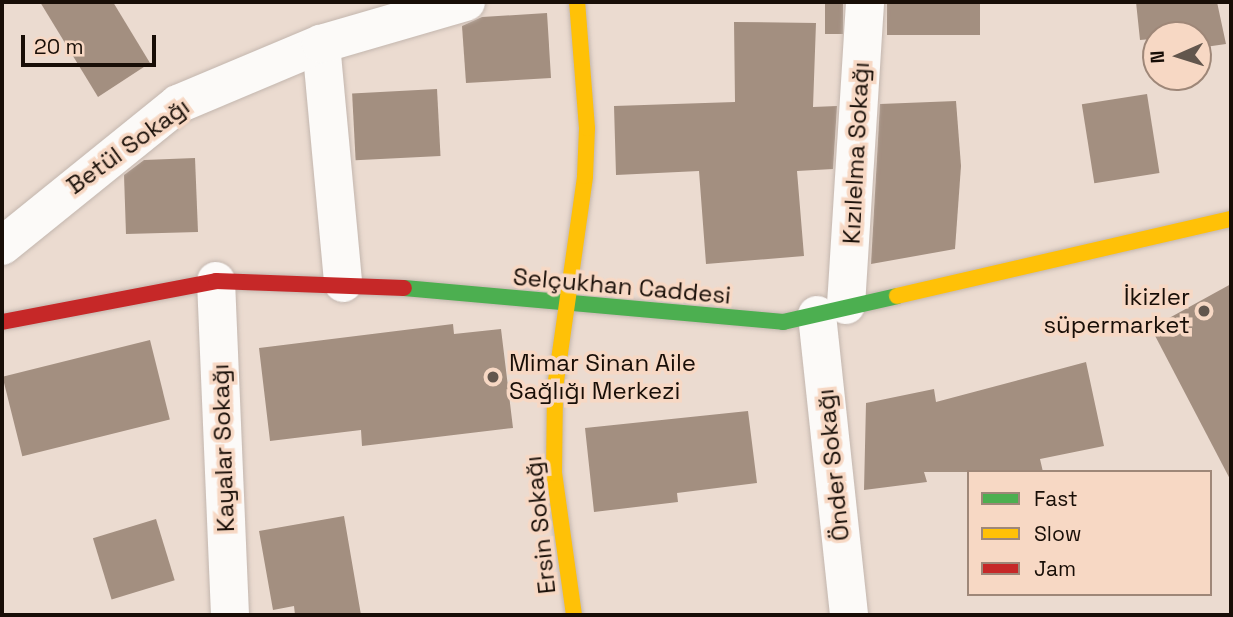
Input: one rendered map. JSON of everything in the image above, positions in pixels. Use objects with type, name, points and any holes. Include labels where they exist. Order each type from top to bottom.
[{"type":"street","name":"Betül Sokağı","points":[[2,246],[178,104],[321,44],[466,2]]},
{"type":"street","name":"Ersin Sokağı","points":[[574,615],[554,473],[555,388],[587,128],[577,2]]},
{"type":"street","name":"Kızılelma Sokağı","points":[[832,310],[865,2]]},
{"type":"street","points":[[321,44],[343,283]]},
{"type":"street","name":"Selçukhan Caddesi","points":[[2,322],[216,281],[343,283],[566,305],[783,322],[1231,219]]},
{"type":"street","name":"Kayalar Sokağı","points":[[216,281],[230,615]]},
{"type":"street","name":"Önder Sokağı","points":[[832,310],[849,615]]},
{"type":"building","points":[[40,2],[113,2],[150,63],[98,97]]},
{"type":"building","points":[[825,2],[843,2],[843,34],[825,34]]},
{"type":"building","points":[[887,2],[980,2],[980,35],[887,35]]},
{"type":"building","points":[[1136,2],[1217,2],[1226,44],[1212,46],[1212,21],[1142,21],[1140,40]]},
{"type":"building","points":[[547,13],[551,78],[466,83],[462,26],[482,17]]},
{"type":"building","points":[[734,22],[816,23],[813,107],[837,106],[833,169],[797,171],[804,256],[706,264],[699,171],[616,175],[614,106],[735,102]]},
{"type":"building","points":[[437,89],[441,156],[356,160],[352,93]]},
{"type":"building","points":[[1147,94],[1160,173],[1094,183],[1082,104]]},
{"type":"building","points":[[956,101],[961,166],[955,249],[871,264],[880,104]]},
{"type":"building","points":[[195,158],[198,232],[126,234],[124,175],[144,160]]},
{"type":"building","points":[[1231,284],[1231,481],[1151,328]]},
{"type":"building","points":[[453,324],[454,334],[501,329],[513,428],[362,446],[361,430],[270,441],[259,348]]},
{"type":"building","points":[[150,340],[170,420],[22,456],[3,377]]},
{"type":"building","points":[[1086,362],[1104,446],[1040,459],[1043,470],[924,472],[927,482],[864,490],[866,403],[934,389],[936,402]]},
{"type":"building","points":[[748,411],[757,483],[677,493],[678,502],[594,512],[585,428]]},
{"type":"building","points":[[344,516],[361,615],[295,615],[294,606],[273,610],[259,531]]},
{"type":"building","points":[[156,519],[175,580],[112,600],[93,538]]},
{"type":"traffic: fast","points":[[404,288],[783,322],[897,296]]},
{"type":"traffic: slow","points":[[574,615],[554,473],[555,388],[585,176],[587,128],[577,2]]},
{"type":"traffic: slow","points":[[897,296],[1231,219]]},
{"type":"traffic: jam","points":[[2,322],[216,281],[404,288]]},
{"type":"place","name":"İkizler süpermarket","points":[[1204,311]]},
{"type":"place","name":"Mimar Sinan Aile Sağlığı Merkezi","points":[[493,377]]}]
